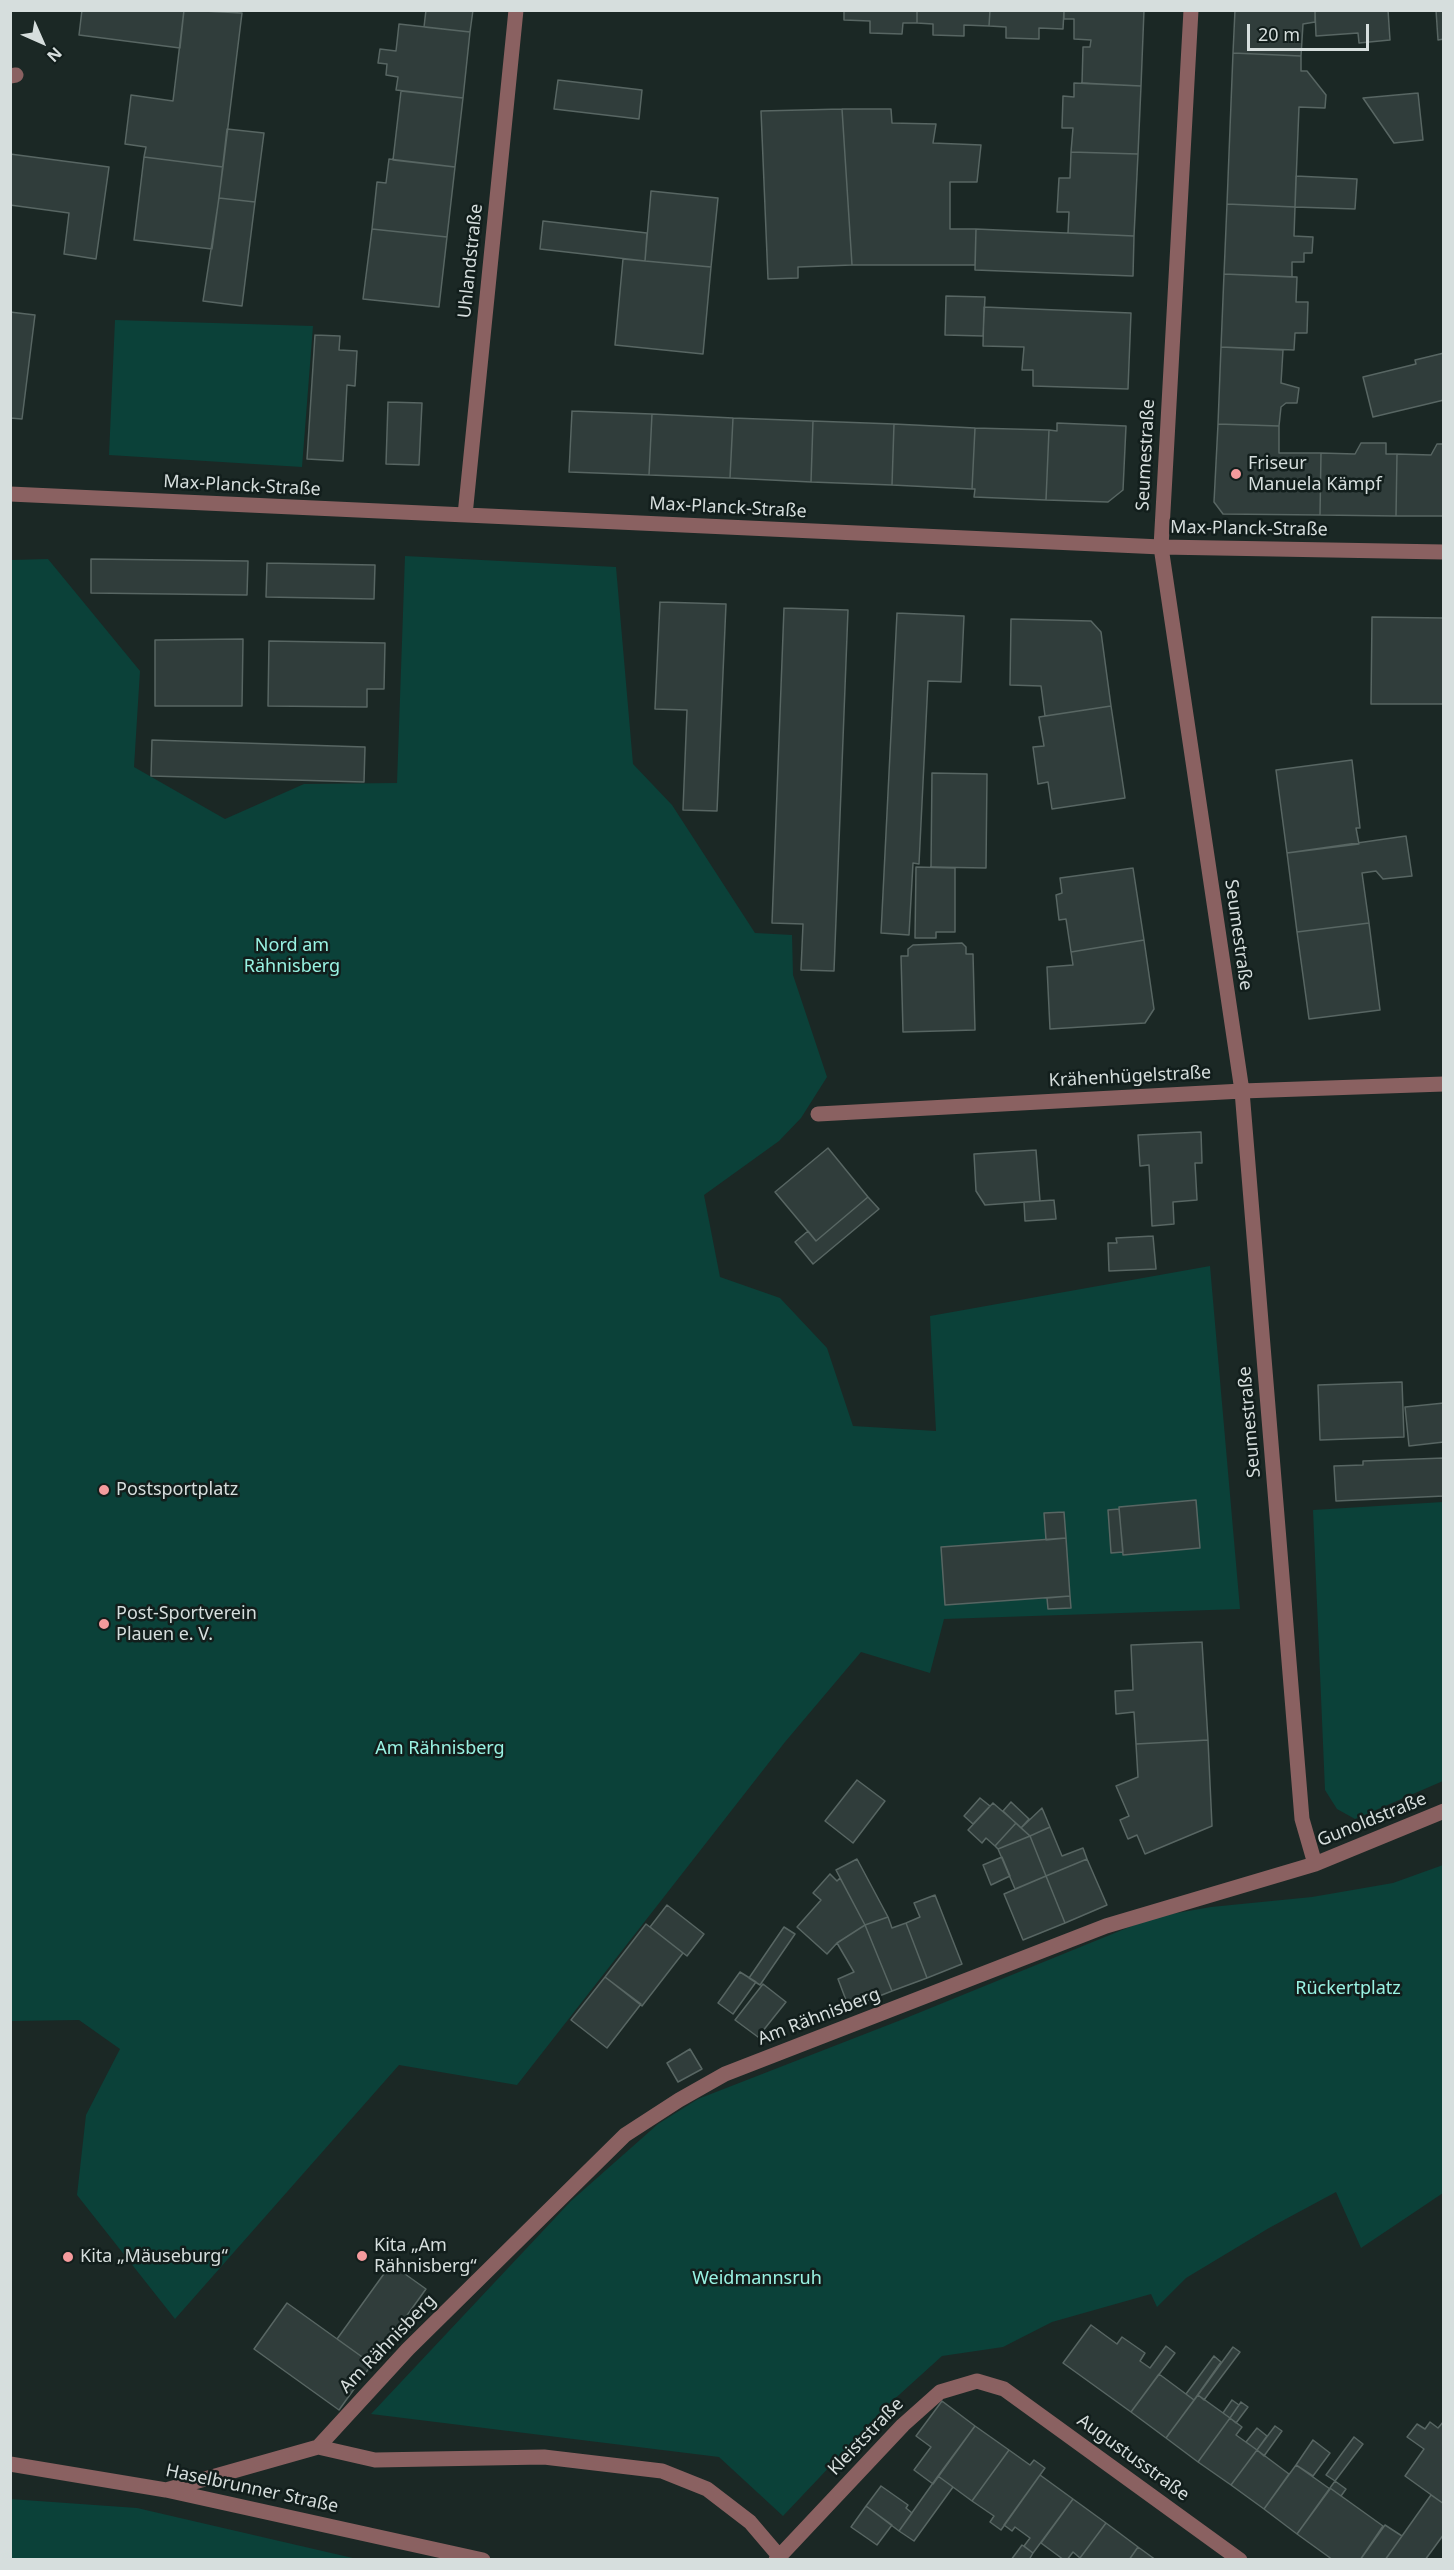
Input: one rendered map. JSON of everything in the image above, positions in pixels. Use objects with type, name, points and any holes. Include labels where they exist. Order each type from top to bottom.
[{"type":"street","name":"Uhlandstraße","points":[[465,515],[516,10]]},
{"type":"street","name":"Seumestraße","points":[[1191,10],[1161,547],[1242,1091],[1302,1819],[1316,1864]]},
{"type":"street","name":"Max-Planck-Straße","points":[[10,494],[1161,547],[1443,552]]},
{"type":"street","name":"Krähenhügelstraße","points":[[818,1114],[1242,1091],[1443,1084]]},
{"type":"street","name":"Gunoldstraße","points":[[1316,1864],[1443,1811]]},
{"type":"street","name":"Am Rähnisberg","points":[[318,2447],[408,2349],[625,2135],[679,2100],[725,2074],[1106,1926],[1316,1864]]},
{"type":"street","name":"Kleiststraße","points":[[778,2558],[903,2425],[940,2392],[977,2381],[1004,2389]]},
{"type":"street","name":"Augustusstraße","points":[[1004,2389],[1240,2559]]},
{"type":"street","points":[[166,2490],[318,2447],[375,2460],[544,2457],[662,2471],[707,2490],[750,2522],[778,2558]]},
{"type":"street","name":"Haselbrunner Straße","points":[[10,2464],[166,2490],[483,2559]]},
{"type":"green space","points":[[115,320],[313,326],[302,467],[109,455]]},
{"type":"green space","name":"Nord am Rähnisberg","points":[[405,556],[616,567],[633,764],[672,805],[755,933],[792,935],[793,975],[827,1077],[801,1118],[779,1141],[704,1195],[720,1277],[780,1298],[827,1348],[853,1426],[936,1431],[930,1316],[1210,1266],[1240,1609],[944,1619],[930,1673],[861,1652],[785,1742],[517,2085],[399,2065],[175,2319],[77,2195],[86,2115],[120,2049],[79,2020],[11,2021],[10,560],[48,559],[140,671],[134,767],[225,819],[304,784],[397,783]]},
{"type":"green space","points":[[1443,1502],[1443,1781],[1355,1819],[1337,1809],[1325,1790],[1313,1510]]},
{"type":"green space","name":"Weidmannsruh","points":[[1443,1865],[1443,2193],[1361,2248],[1336,2192],[1269,2228],[1186,2278],[1157,2307],[1151,2294],[1052,2322],[1003,2347],[942,2356],[889,2404],[783,2516],[719,2457],[371,2414],[571,2201],[658,2124],[698,2099],[906,2018],[1154,1917],[1211,1907],[1312,1897],[1393,1883]]},
{"type":"green space","points":[[10,2499],[137,2508],[357,2559],[11,2559]]},
{"type":"building","points":[[82,10],[184,10],[180,48],[79,35]]},
{"type":"building","points":[[184,10],[242,13],[223,167],[144,157],[146,147],[125,144],[131,95],[173,101]]},
{"type":"building","points":[[426,10],[473,10],[470,32],[424,27]]},
{"type":"building","points":[[844,10],[917,10],[917,23],[903,23],[902,34],[870,33],[870,21],[844,20]]},
{"type":"building","points":[[917,10],[990,10],[989,26],[964,25],[964,36],[933,35],[933,24],[917,23]]},
{"type":"building","points":[[990,10],[1064,10],[1063,29],[1039,28],[1039,39],[1006,38],[1006,27],[989,26]]},
{"type":"building","points":[[1064,10],[1144,10],[1141,86],[1082,83],[1083,47],[1090,47],[1091,40],[1074,39],[1074,19],[1064,19]]},
{"type":"building","points":[[1235,10],[1315,10],[1315,22],[1303,24],[1301,56],[1233,53]]},
{"type":"building","points":[[1315,10],[1388,10],[1390,40],[1359,43],[1358,33],[1316,36]]},
{"type":"building","points":[[1436,10],[1444,10],[1444,39],[1438,40]]},
{"type":"building","points":[[399,24],[470,32],[463,98],[396,90],[398,77],[386,75],[387,64],[378,63],[380,49],[396,51]]},
{"type":"building","points":[[1233,53],[1301,56],[1301,71],[1307,71],[1326,95],[1325,108],[1299,107],[1295,207],[1227,204]]},
{"type":"building","points":[[558,80],[642,90],[639,119],[554,109]]},
{"type":"building","points":[[1074,83],[1141,86],[1138,154],[1071,152],[1073,128],[1062,128],[1063,96],[1074,97]]},
{"type":"building","points":[[401,91],[463,98],[455,167],[393,160]]},
{"type":"building","points":[[1418,93],[1423,140],[1394,143],[1363,98]]},
{"type":"building","points":[[842,109],[852,265],[798,267],[798,278],[768,279],[761,111]]},
{"type":"building","points":[[842,109],[891,109],[892,123],[936,124],[933,143],[981,145],[977,182],[950,182],[950,229],[976,229],[975,265],[852,265]]},
{"type":"building","points":[[227,129],[264,133],[255,202],[219,198]]},
{"type":"building","points":[[1071,152],[1138,154],[1134,236],[1068,233],[1069,212],[1057,212],[1059,178],[1070,178]]},
{"type":"building","points":[[10,154],[109,167],[96,259],[64,254],[69,213],[10,205]]},
{"type":"building","points":[[144,157],[223,167],[212,249],[134,240]]},
{"type":"building","points":[[389,159],[455,167],[447,237],[372,229],[377,182],[386,183]]},
{"type":"building","points":[[1296,176],[1357,179],[1355,209],[1295,207]]},
{"type":"building","points":[[651,191],[718,198],[711,267],[645,261]]},
{"type":"building","points":[[219,198],[255,202],[242,306],[203,301]]},
{"type":"building","points":[[1227,204],[1295,207],[1294,236],[1313,237],[1312,253],[1304,253],[1304,262],[1292,262],[1292,277],[1224,274]]},
{"type":"building","points":[[543,221],[647,233],[645,261],[540,249]]},
{"type":"building","points":[[372,229],[447,237],[439,307],[363,299]]},
{"type":"building","points":[[976,229],[1134,236],[1133,276],[975,270]]},
{"type":"building","points":[[623,259],[711,267],[703,354],[615,345]]},
{"type":"building","points":[[1224,274],[1297,277],[1296,302],[1308,302],[1307,333],[1295,333],[1294,350],[1221,347]]},
{"type":"building","points":[[946,296],[985,297],[983,336],[945,335]]},
{"type":"building","points":[[984,307],[1131,313],[1128,389],[1033,386],[1033,370],[1022,370],[1024,347],[983,346]]},
{"type":"building","points":[[10,312],[35,315],[22,419],[10,418]]},
{"type":"building","points":[[315,335],[340,336],[339,350],[357,351],[355,386],[347,385],[343,461],[307,459]]},
{"type":"building","points":[[1221,347],[1283,350],[1281,383],[1299,388],[1297,403],[1286,403],[1281,407],[1279,426],[1218,424]]},
{"type":"building","points":[[1444,353],[1444,400],[1373,417],[1363,377],[1416,364],[1415,360]]},
{"type":"building","points":[[388,402],[422,403],[419,465],[386,464]]},
{"type":"building","points":[[572,411],[652,414],[649,475],[569,472]]},
{"type":"building","points":[[652,414],[733,418],[730,478],[649,475]]},
{"type":"building","points":[[733,418],[813,421],[811,482],[730,478]]},
{"type":"building","points":[[813,421],[894,424],[892,485],[811,482]]},
{"type":"building","points":[[1057,423],[1126,426],[1123,490],[1108,502],[1046,500],[1049,430],[1057,431]]},
{"type":"building","points":[[894,424],[975,428],[972,489],[892,485]]},
{"type":"building","points":[[1218,424],[1279,426],[1279,453],[1321,453],[1320,515],[1223,514],[1214,502]]},
{"type":"building","points":[[975,428],[1049,430],[1046,500],[974,497],[975,489],[972,489]]},
{"type":"building","points":[[1361,443],[1386,443],[1386,454],[1397,454],[1396,516],[1320,515],[1321,453],[1355,454]]},
{"type":"building","points":[[1437,444],[1444,444],[1444,516],[1396,516],[1397,454],[1431,455]]},
{"type":"building","points":[[91,559],[248,561],[247,595],[91,593]]},
{"type":"building","points":[[267,563],[375,565],[374,599],[266,597]]},
{"type":"building","points":[[660,602],[726,604],[717,811],[683,810],[687,710],[655,709]]},
{"type":"building","points":[[784,608],[848,610],[834,971],[801,970],[803,924],[772,923]]},
{"type":"building","points":[[897,613],[964,616],[961,682],[928,681],[919,864],[913,863],[909,935],[881,933]]},
{"type":"building","points":[[1372,617],[1444,618],[1444,704],[1371,704]]},
{"type":"building","points":[[1011,619],[1091,621],[1101,632],[1111,706],[1045,716],[1041,686],[1010,685]]},
{"type":"building","points":[[243,639],[242,706],[155,706],[155,640]]},
{"type":"building","points":[[269,641],[385,643],[384,689],[367,689],[367,707],[268,706]]},
{"type":"building","points":[[1111,706],[1125,798],[1052,809],[1048,782],[1038,784],[1033,747],[1044,746],[1039,717]]},
{"type":"building","points":[[152,740],[365,747],[364,782],[151,776]]},
{"type":"building","points":[[1352,760],[1360,828],[1356,828],[1359,844],[1287,853],[1276,770]]},
{"type":"building","points":[[932,773],[987,774],[986,868],[931,867]]},
{"type":"building","points":[[1406,836],[1412,876],[1383,879],[1376,871],[1362,873],[1369,923],[1297,932],[1287,853]]},
{"type":"building","points":[[916,867],[955,868],[955,932],[936,932],[936,938],[915,938]]},
{"type":"building","points":[[1133,868],[1144,940],[1071,952],[1066,919],[1059,920],[1056,895],[1062,893],[1060,878]]},
{"type":"building","points":[[1369,923],[1380,1010],[1309,1019],[1297,932]]},
{"type":"building","points":[[1144,940],[1154,1009],[1145,1023],[1050,1029],[1047,967],[1073,965],[1071,952]]},
{"type":"building","points":[[962,943],[966,947],[966,954],[973,954],[975,1030],[903,1032],[901,956],[908,956],[908,949],[913,945]]},
{"type":"building","points":[[1201,1132],[1202,1163],[1195,1163],[1197,1200],[1173,1202],[1174,1224],[1152,1226],[1149,1165],[1140,1166],[1138,1135]]},
{"type":"building","points":[[828,1148],[868,1197],[816,1241],[775,1192]]},
{"type":"building","points":[[1036,1150],[1040,1201],[985,1205],[976,1191],[974,1154]]},
{"type":"building","points":[[868,1197],[879,1209],[813,1264],[795,1242],[808,1231],[816,1241]]},
{"type":"building","points":[[1054,1200],[1056,1219],[1025,1221],[1024,1202]]},
{"type":"building","points":[[1153,1236],[1156,1269],[1109,1271],[1108,1243],[1117,1243],[1116,1238]]},
{"type":"building","points":[[1402,1382],[1404,1437],[1320,1440],[1318,1385]]},
{"type":"building","points":[[1444,1403],[1444,1442],[1409,1446],[1405,1407]]},
{"type":"building","points":[[1444,1458],[1444,1496],[1336,1501],[1334,1466],[1363,1465],[1363,1461]]},
{"type":"building","points":[[1196,1500],[1200,1548],[1123,1555],[1119,1507]]},
{"type":"building","points":[[1119,1509],[1123,1552],[1111,1553],[1108,1510]]},
{"type":"building","points":[[1064,1512],[1066,1538],[1046,1540],[1044,1513]]},
{"type":"building","points":[[1066,1538],[1070,1596],[945,1605],[941,1547]]},
{"type":"building","points":[[1070,1596],[1071,1608],[1048,1609],[1047,1598]]},
{"type":"building","points":[[1202,1642],[1208,1740],[1136,1744],[1134,1712],[1116,1714],[1115,1691],[1133,1690],[1131,1645]]},
{"type":"building","points":[[1208,1740],[1212,1826],[1145,1854],[1137,1835],[1128,1839],[1120,1820],[1129,1816],[1116,1786],[1138,1777],[1136,1744]]},
{"type":"building","points":[[857,1780],[885,1801],[853,1843],[825,1821]]},
{"type":"building","points":[[980,1798],[990,1806],[973,1824],[964,1816]]},
{"type":"building","points":[[1011,1802],[1029,1819],[1021,1828],[1003,1811]]},
{"type":"building","points":[[993,1803],[1016,1823],[995,1846],[986,1838],[982,1843],[968,1830]]},
{"type":"building","points":[[1042,1808],[1050,1827],[1030,1836],[1021,1828]]},
{"type":"building","points":[[1016,1823],[1030,1836],[998,1849],[995,1846]]},
{"type":"building","points":[[1050,1827],[1062,1856],[1083,1848],[1087,1859],[1046,1876],[1030,1836]]},
{"type":"building","points":[[1030,1836],[1046,1876],[1015,1889],[998,1849]]},
{"type":"building","points":[[1002,1857],[1010,1876],[991,1885],[983,1865]]},
{"type":"building","points":[[857,1859],[888,1917],[865,1925],[836,1870]]},
{"type":"building","points":[[1087,1859],[1107,1905],[1065,1923],[1046,1876]]},
{"type":"building","points":[[830,1874],[837,1881],[840,1878],[865,1925],[837,1943],[827,1954],[797,1927],[821,1900],[813,1893]]},
{"type":"building","points":[[1046,1876],[1065,1923],[1023,1940],[1004,1894]]},
{"type":"building","points":[[935,1895],[962,1964],[927,1978],[906,1923],[920,1917],[914,1903]]},
{"type":"building","points":[[667,1905],[704,1934],[687,1956],[650,1927]]},
{"type":"building","points":[[888,1917],[892,1928],[906,1923],[927,1978],[892,1991],[865,1925]]},
{"type":"building","points":[[646,1924],[683,1953],[642,2006],[605,1977]]},
{"type":"building","points":[[865,1925],[892,1991],[849,2008],[838,1979],[854,1972],[837,1943]]},
{"type":"building","points":[[784,1927],[795,1934],[760,1985],[749,1978]]},
{"type":"building","points":[[740,1972],[756,1982],[733,2014],[718,2003]]},
{"type":"building","points":[[605,1977],[641,2004],[607,2048],[571,2020]]},
{"type":"building","points":[[763,1984],[786,2002],[758,2037],[735,2020]]},
{"type":"building","points":[[690,2049],[702,2069],[678,2082],[667,2063]]},
{"type":"building","points":[[391,2264],[426,2289],[372,2364],[337,2339]]},
{"type":"building","points":[[287,2303],[372,2364],[339,2410],[254,2349]]},
{"type":"building","points":[[1091,2325],[1117,2344],[1122,2337],[1145,2353],[1140,2361],[1150,2368],[1166,2346],[1175,2353],[1131,2412],[1063,2363]]},
{"type":"building","points":[[1233,2347],[1240,2352],[1204,2400],[1198,2395]]},
{"type":"building","points":[[1214,2356],[1221,2362],[1194,2400],[1186,2394]]},
{"type":"building","points":[[1159,2374],[1194,2400],[1166,2438],[1131,2412]]},
{"type":"building","points":[[1198,2395],[1230,2418],[1198,2462],[1166,2438]]},
{"type":"building","points":[[1232,2400],[1239,2405],[1230,2418],[1223,2413]]},
{"type":"building","points":[[942,2401],[975,2426],[933,2484],[914,2470],[931,2447],[916,2436]]},
{"type":"building","points":[[1241,2402],[1248,2407],[1236,2423],[1230,2418]]},
{"type":"building","points":[[1230,2418],[1242,2427],[1236,2435],[1257,2450],[1231,2485],[1198,2462]]},
{"type":"building","points":[[1444,2421],[1444,2504],[1405,2476],[1424,2449],[1407,2437],[1417,2424],[1425,2429],[1430,2422],[1438,2428]]},
{"type":"building","points":[[975,2426],[1009,2450],[972,2501],[938,2476]]},
{"type":"building","points":[[1275,2426],[1282,2431],[1264,2456],[1257,2450]]},
{"type":"building","points":[[1257,2428],[1267,2436],[1257,2450],[1246,2442]]},
{"type":"building","points":[[1354,2437],[1363,2444],[1335,2481],[1326,2475]]},
{"type":"building","points":[[1313,2440],[1330,2453],[1313,2476],[1296,2465]]},
{"type":"building","points":[[1009,2450],[1030,2465],[1034,2460],[1045,2468],[1001,2530],[990,2522],[994,2516],[972,2501]]},
{"type":"building","points":[[1257,2450],[1289,2474],[1264,2509],[1231,2485]]},
{"type":"building","points":[[1296,2465],[1330,2489],[1297,2534],[1264,2509]]},
{"type":"building","points":[[1040,2475],[1073,2499],[1033,2553],[1024,2546],[1030,2538],[1015,2527],[1012,2531],[1004,2525]]},
{"type":"building","points":[[938,2476],[953,2487],[914,2541],[899,2531]]},
{"type":"building","points":[[1335,2481],[1346,2489],[1341,2496],[1330,2488]]},
{"type":"building","points":[[881,2486],[908,2505],[906,2508],[912,2513],[899,2531],[866,2506]]},
{"type":"building","points":[[1330,2488],[1383,2526],[1360,2560],[1333,2560],[1297,2534]]},
{"type":"building","points":[[1431,2495],[1444,2504],[1444,2534],[1425,2560],[1385,2560]]},
{"type":"building","points":[[1073,2499],[1106,2523],[1080,2558],[1073,2552],[1067,2560],[1064,2560],[1041,2543]]},
{"type":"building","points":[[866,2506],[892,2525],[877,2545],[851,2527]]},
{"type":"building","points":[[1106,2523],[1138,2547],[1129,2560],[1082,2560],[1080,2558]]},
{"type":"building","points":[[1385,2525],[1402,2536],[1385,2560],[1360,2560]]},
{"type":"building","points":[[1022,2545],[1033,2553],[1029,2560],[1011,2560]]},
{"type":"building","points":[[1138,2547],[1156,2560],[1129,2560]]},
{"type":"place","name":"Friseur Manuela Kämpf","points":[[1236,474]]},
{"type":"place","name":"Postsportplatz","points":[[104,1490]]},
{"type":"place","name":"Post-Sportverein Plauen e. V.","points":[[104,1624]]},
{"type":"place","name":"Kita „Am Rähnisberg“","points":[[362,2256]]},
{"type":"place","name":"Kita „Mäuseburg“","points":[[68,2257]]},
{"type":"park label","name":"Rückertplatz","points":[[1348,1989]]}]
